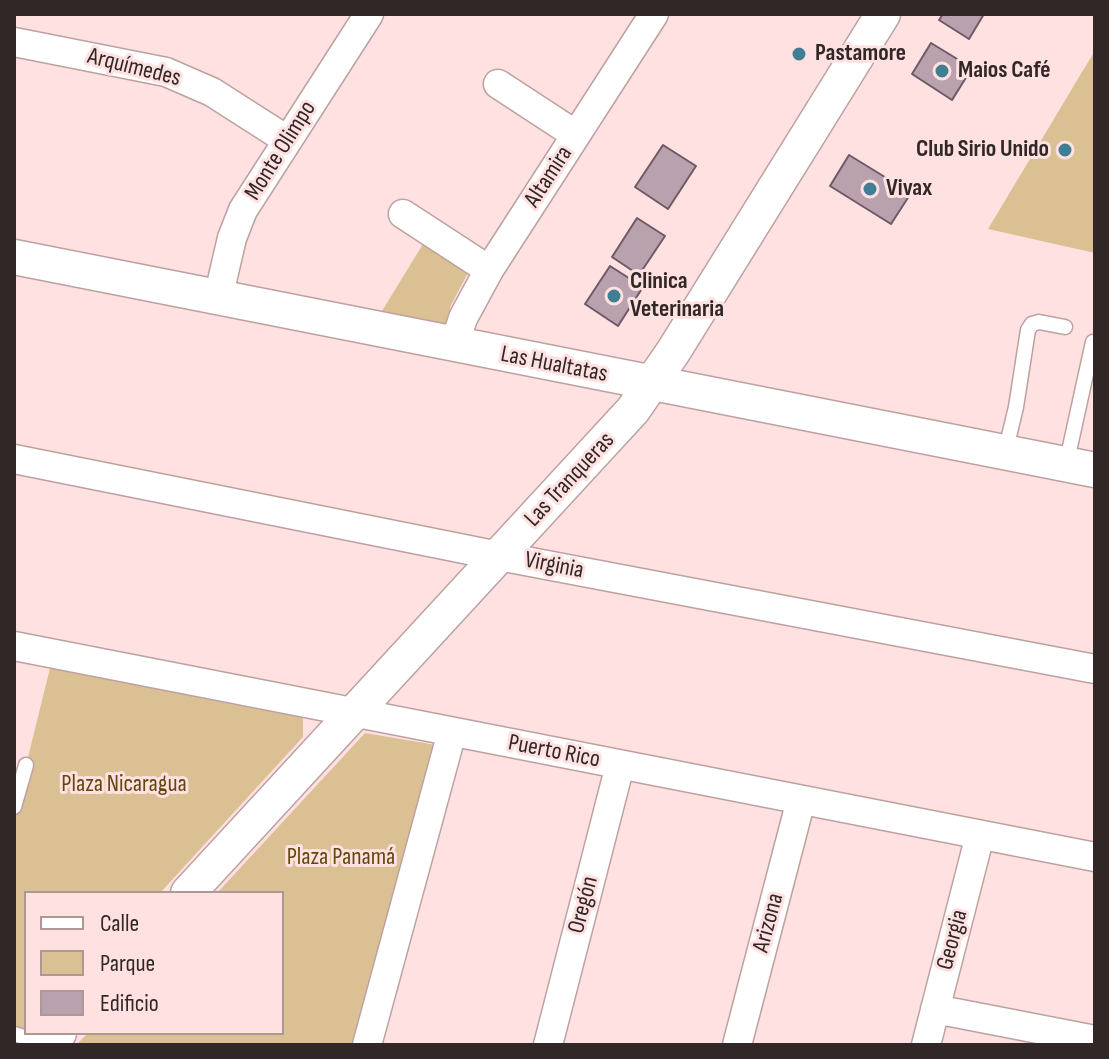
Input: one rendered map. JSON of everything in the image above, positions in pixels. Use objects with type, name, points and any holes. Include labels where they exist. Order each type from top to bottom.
[{"type":"street","name":"Monte Olimpo","points":[[218,298],[237,223],[250,198],[369,14]]},
{"type":"street","name":"Altamira","points":[[454,346],[463,318],[489,270],[654,14]]},
{"type":"street","name":"Las Tranqueras","points":[[190,891],[626,418],[652,384],[883,14]]},
{"type":"street","name":"Arquímedes","points":[[14,42],[166,72],[212,92],[287,140]]},
{"type":"street","points":[[498,84],[576,135]]},
{"type":"street","points":[[403,214],[489,270]]},
{"type":"street","name":"Las Hualtatas","points":[[14,257],[1081,468]]},
{"type":"street","name":"Virginia","points":[[14,459],[499,556],[1095,669]]},
{"type":"street","name":"Puerto Rico","points":[[14,646],[1095,857]]},
{"type":"street","points":[[367,1045],[452,732]]},
{"type":"street","name":"Oregón","points":[[548,1045],[620,765]]},
{"type":"street","name":"Arizona","points":[[737,1045],[801,800]]},
{"type":"street","name":"Georgia","points":[[926,1045],[980,835]]},
{"type":"street","points":[[935,1009],[1095,1040]]},
{"type":"lane","points":[[1005,453],[1028,330],[1032,324],[1039,322],[1065,327]]},
{"type":"lane","points":[[1081,468],[1093,342]]},
{"type":"lane","points":[[14,807],[26,765]]},
{"type":"lane","points":[[14,1034],[48,1044]]},
{"type":"green space","name":"Club Sirio Unido","points":[[1095,51],[1095,253],[988,229],[1082,72]]},
{"type":"green space","points":[[423,244],[469,271],[451,305],[445,325],[382,311]]},
{"type":"green space","name":"Plaza Nicaragua","points":[[50,668],[303,718],[303,737],[162,891],[24,891],[24,1035],[29,1035],[20,1045],[14,1045],[14,814]]},
{"type":"green space","name":"Plaza Panamá","points":[[365,733],[436,745],[361,1045],[76,1045],[86,1035],[284,1035],[284,891],[219,891]]},
{"type":"building","points":[[943,14],[984,14],[969,39],[939,20]]},
{"type":"building","name":"Maios Café","points":[[931,43],[972,68],[952,100],[912,74]]},
{"type":"building","points":[[663,145],[696,166],[668,209],[635,187]]},
{"type":"building","name":"Vivax","points":[[849,155],[911,193],[891,224],[830,186]]},
{"type":"building","points":[[637,218],[665,236],[639,275],[612,257]]},
{"type":"building","name":"Clinica Veterinaria","points":[[610,266],[643,287],[618,326],[585,304]]},
{"type":"place","name":"Pastamore","points":[[799,54]]},
{"type":"place","name":"Maios Café","points":[[942,71]]},
{"type":"place","name":"Club Sirio Unido","points":[[1065,150]]},
{"type":"place","name":"Vivax","points":[[870,189]]},
{"type":"place","name":"Clinica Veterinaria","points":[[614,296]]}]
